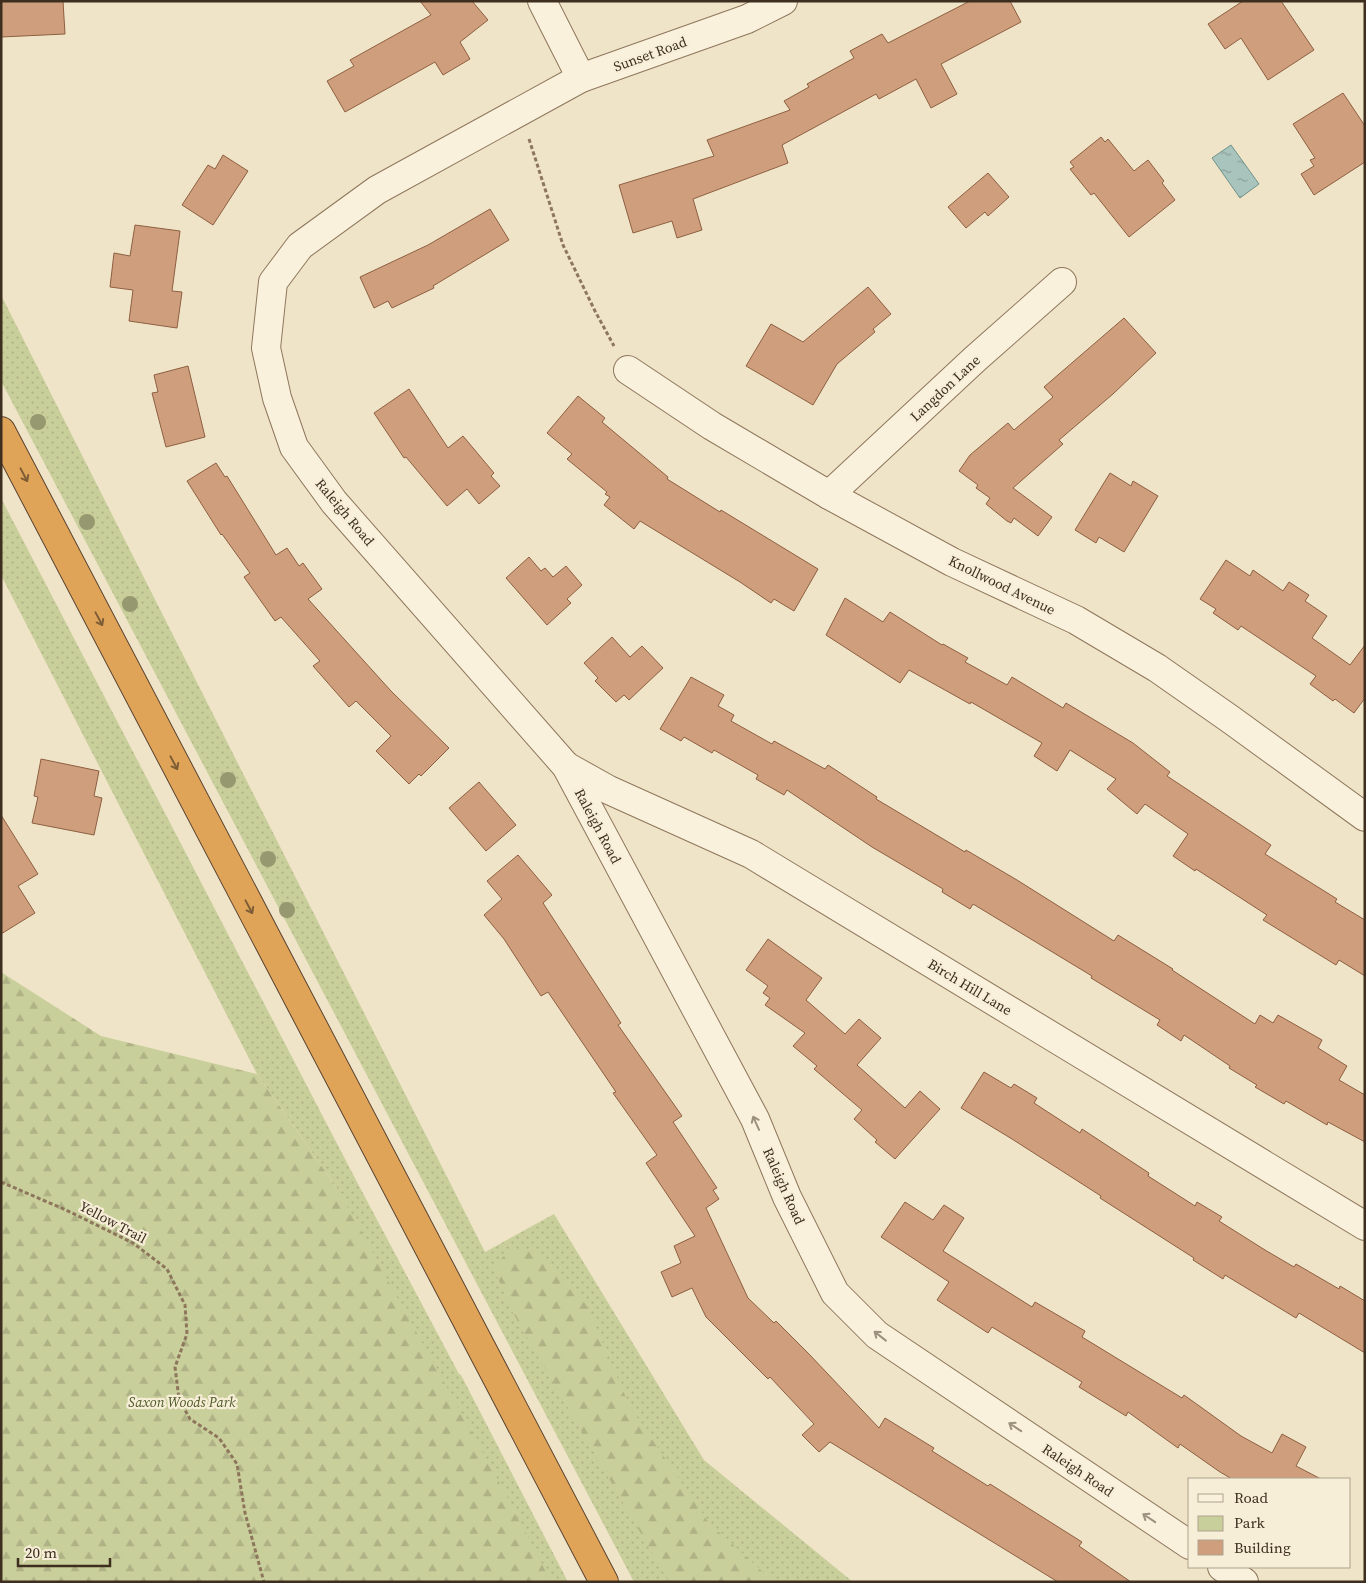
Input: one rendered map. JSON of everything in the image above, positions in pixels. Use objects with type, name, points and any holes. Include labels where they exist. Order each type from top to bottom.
[{"type":"highway","points":[[1,431],[604,1582]]},
{"type":"street","points":[[542,1],[581,78]]},
{"type":"street","name":"Sunset Road","points":[[520,112],[581,78],[746,19],[783,1]]},
{"type":"street","name":"Raleigh Road","points":[[520,112],[377,190],[300,246],[273,282],[266,348],[277,398],[294,447],[334,502],[566,766],[755,1119],[787,1197],[835,1293],[878,1335],[1188,1544]]},
{"type":"street","name":"Langdon Lane","points":[[830,495],[975,359],[1062,282]]},
{"type":"street","name":"Knollwood Avenue","points":[[628,370],[712,426],[830,495],[952,562],[1076,620],[1157,668],[1230,718],[1365,817]]},
{"type":"street","name":"Birch Hill Lane","points":[[566,766],[609,790],[751,854],[1365,1226]]},
{"type":"street","points":[[1223,1568],[1244,1582]]},
{"type":"path","points":[[520,112],[563,245],[595,311],[628,370]]},
{"type":"path","name":"Yellow Trail","points":[[1,1182],[66,1210],[133,1243],[167,1269],[185,1305],[187,1334],[175,1367],[179,1399],[190,1419],[218,1438],[237,1464],[245,1513],[264,1582]]},
{"type":"green space","points":[[1,295],[485,1252],[554,1214],[704,1460],[853,1582],[634,1582],[1,381]]},
{"type":"green space","points":[[1,498],[357,1182],[461,1375],[568,1582],[1,1582],[337,1188],[257,1074],[1,575]]},
{"type":"green space","name":"Saxon Woods Park","points":[[1,972],[101,1036],[257,1074],[337,1188],[510,1502],[551,1582],[1,1582]]},
{"type":"green space","points":[[512,1248],[539,1253],[586,1304],[630,1407],[709,1523],[774,1582],[669,1582],[513,1313],[493,1267]]},
{"type":"water","points":[[1231,145],[1259,184],[1240,198],[1212,158]]},
{"type":"building","points":[[1,1],[63,1],[65,34],[1,37]]},
{"type":"building","points":[[420,1],[472,1],[488,20],[460,42],[470,59],[443,75],[435,62],[345,112],[327,81],[354,66],[350,60],[431,15]]},
{"type":"building","points":[[970,1],[1010,1],[1021,22],[941,64],[957,94],[931,108],[916,79],[879,99],[876,94],[782,145],[788,163],[693,199],[702,230],[677,238],[672,221],[633,233],[619,185],[714,156],[707,140],[790,110],[784,101],[809,87],[807,84],[854,58],[850,51],[882,34],[888,43]]},
{"type":"building","points":[[1243,1],[1281,1],[1314,50],[1268,80],[1241,38],[1225,49],[1208,24]]},
{"type":"building","points":[[1343,93],[1365,126],[1365,162],[1314,195],[1301,174],[1314,166],[1310,160],[1315,158],[1293,124]]},
{"type":"building","points":[[1101,137],[1105,142],[1108,139],[1134,171],[1148,160],[1164,181],[1162,183],[1175,200],[1129,237],[1094,193],[1091,195],[1070,169],[1074,167],[1070,162]]},
{"type":"building","points":[[223,155],[248,171],[213,225],[182,205],[208,165],[215,169]]},
{"type":"building","points":[[988,173],[1009,197],[988,216],[985,212],[966,228],[948,207]]},
{"type":"building","points":[[490,209],[509,240],[433,286],[434,288],[392,308],[388,301],[374,308],[360,277],[428,245]]},
{"type":"building","points":[[135,225],[180,231],[172,291],[182,292],[177,328],[129,321],[133,290],[110,287],[114,253],[130,256]]},
{"type":"building","points":[[868,287],[891,314],[873,329],[875,332],[837,364],[813,405],[746,366],[771,324],[803,342]]},
{"type":"building","points":[[1124,318],[1156,353],[1113,394],[1059,440],[1063,444],[1013,488],[1052,517],[1038,536],[1014,518],[1011,523],[1007,521],[986,504],[990,498],[976,488],[978,485],[959,471],[970,455],[1008,423],[1014,430],[1053,397],[1044,387]]},
{"type":"building","points":[[188,366],[205,437],[166,447],[152,393],[158,392],[154,375]]},
{"type":"building","points":[[409,389],[448,448],[463,436],[494,473],[491,476],[500,486],[479,504],[467,489],[447,506],[406,457],[404,458],[374,413]]},
{"type":"building","points":[[578,396],[605,418],[602,422],[668,477],[667,479],[818,569],[794,611],[774,599],[771,603],[640,521],[634,529],[604,505],[610,497],[605,494],[607,492],[567,459],[572,454],[547,433]]},
{"type":"building","points":[[216,463],[225,477],[227,476],[276,555],[287,548],[299,566],[303,563],[322,589],[308,599],[391,691],[449,748],[421,776],[419,774],[409,784],[376,751],[391,736],[356,701],[349,707],[313,666],[320,661],[281,617],[275,621],[244,577],[250,573],[221,535],[187,481]]},
{"type":"building","points":[[1110,473],[1131,486],[1133,481],[1158,496],[1124,552],[1099,537],[1096,543],[1075,530]]},
{"type":"building","points":[[529,557],[541,571],[545,568],[553,577],[566,566],[582,585],[567,599],[571,603],[547,625],[506,578]]},
{"type":"building","points":[[1226,560],[1250,576],[1253,570],[1283,591],[1289,582],[1309,595],[1305,601],[1327,616],[1312,638],[1350,665],[1365,645],[1365,698],[1354,713],[1335,699],[1333,701],[1310,684],[1316,676],[1241,626],[1238,630],[1213,613],[1216,609],[1200,599]]},
{"type":"building","points":[[845,598],[883,622],[890,612],[942,645],[968,658],[965,662],[1007,685],[1012,677],[1063,708],[1066,703],[1133,743],[1170,772],[1167,776],[1271,845],[1265,854],[1337,899],[1335,902],[1365,920],[1365,976],[1339,960],[1336,965],[1263,920],[1267,915],[1173,856],[1188,834],[1145,804],[1137,814],[1107,789],[1116,779],[1070,750],[1057,771],[1034,756],[1042,743],[971,702],[970,704],[909,670],[900,683],[826,635]]},
{"type":"building","points":[[612,637],[630,657],[642,646],[663,668],[629,700],[624,695],[616,702],[595,681],[598,678],[584,663]]},
{"type":"building","points":[[691,677],[724,695],[718,706],[734,715],[731,721],[772,744],[774,741],[825,769],[828,765],[877,797],[876,799],[965,852],[966,850],[1017,880],[1114,941],[1118,935],[1255,1024],[1260,1015],[1273,1023],[1278,1015],[1322,1040],[1318,1048],[1347,1066],[1339,1080],[1365,1095],[1365,1142],[1328,1122],[1327,1125],[1286,1101],[1284,1104],[1255,1087],[1257,1085],[1229,1068],[1230,1066],[1184,1035],[1181,1041],[1157,1025],[1160,1020],[1091,978],[1092,976],[973,904],[970,909],[942,892],[943,889],[872,847],[787,790],[784,795],[756,779],[758,775],[714,750],[712,753],[684,737],[681,741],[660,729]]},
{"type":"building","points":[[41,759],[99,771],[94,796],[102,798],[94,835],[32,823],[38,797],[34,796]]},
{"type":"building","points":[[479,782],[516,825],[486,851],[449,808]]},
{"type":"building","points":[[1,815],[38,874],[18,886],[35,913],[1,934]]},
{"type":"building","points":[[518,855],[552,895],[543,903],[621,1023],[618,1025],[682,1116],[673,1122],[717,1188],[713,1190],[719,1199],[706,1208],[748,1298],[774,1323],[776,1321],[879,1428],[885,1418],[934,1448],[932,1451],[988,1486],[990,1484],[1082,1542],[1079,1546],[1131,1582],[1058,1582],[830,1442],[819,1452],[802,1435],[814,1424],[770,1377],[768,1379],[706,1317],[692,1288],[672,1297],[661,1272],[681,1263],[674,1246],[695,1236],[646,1163],[657,1155],[613,1093],[616,1092],[548,992],[541,996],[504,939],[484,915],[502,899],[487,881]]},
{"type":"building","points":[[768,939],[822,978],[806,1000],[845,1034],[859,1019],[881,1038],[857,1065],[905,1108],[920,1091],[940,1109],[895,1159],[875,1142],[877,1140],[854,1119],[862,1110],[814,1069],[817,1066],[793,1046],[805,1033],[765,1005],[770,998],[763,993],[768,986],[746,970]]},
{"type":"building","points":[[984,1072],[1011,1088],[1014,1084],[1037,1098],[1034,1103],[1080,1133],[1082,1129],[1149,1173],[1148,1176],[1195,1206],[1197,1202],[1222,1217],[1219,1221],[1265,1250],[1294,1267],[1296,1264],[1339,1289],[1340,1286],[1365,1301],[1365,1353],[1299,1313],[1296,1318],[1225,1275],[1223,1279],[1193,1260],[1194,1258],[1100,1198],[1101,1196],[961,1108]]},
{"type":"building","points":[[905,1202],[933,1220],[944,1205],[964,1218],[943,1251],[1032,1307],[1035,1302],[1085,1331],[1082,1337],[1182,1398],[1184,1395],[1241,1436],[1272,1453],[1282,1434],[1306,1447],[1296,1466],[1319,1478],[1230,1478],[1180,1444],[1178,1448],[1128,1412],[1126,1416],[1079,1387],[1082,1382],[992,1327],[988,1333],[937,1300],[949,1282],[881,1237]]}]
